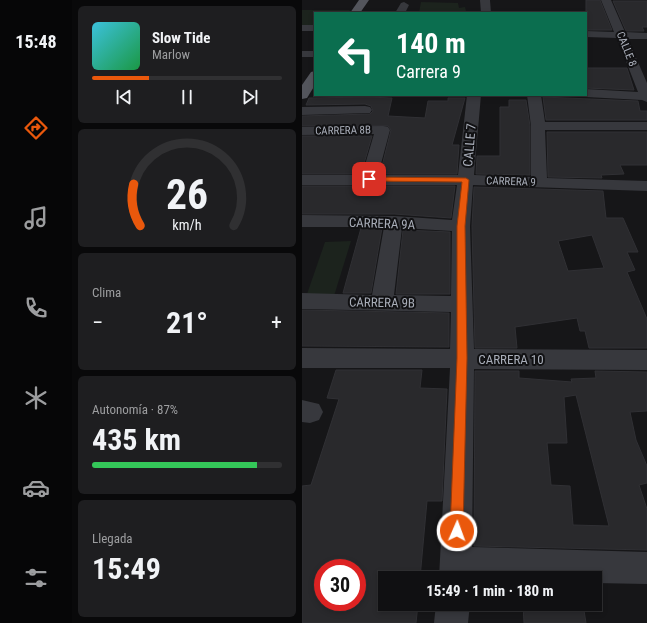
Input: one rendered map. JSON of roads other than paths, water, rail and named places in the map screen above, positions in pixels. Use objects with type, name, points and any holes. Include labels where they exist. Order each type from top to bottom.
[{"type":"main road","points":[[356,12],[364,0]]},
{"type":"main road","points":[[306,89],[314,77]]},
{"type":"street","points":[[485,0],[486,12]]},
{"type":"street","name":"CALLE 8","points":[[606,0],[647,96]]},
{"type":"street","points":[[302,28],[314,28]]},
{"type":"street","points":[[587,34],[647,36]]},
{"type":"street","points":[[302,54],[314,54]]},
{"type":"street","points":[[587,93],[647,96]]},
{"type":"street","name":"CALLE 7","points":[[455,570],[462,358],[461,226],[474,96]]},
{"type":"street","points":[[534,96],[538,126],[539,182]]},
{"type":"street","points":[[302,111],[365,110]]},
{"type":"street","points":[[538,126],[647,126]]},
{"type":"street","name":"CARRERA 8B","points":[[302,131],[383,130],[369,179]]},
{"type":"street","name":"CARRERA 9","points":[[302,180],[466,180],[647,186]]},
{"type":"street","name":"CARRERA 9A","points":[[302,220],[394,222],[461,226]]},
{"type":"street","points":[[382,302],[394,222]]},
{"type":"street","name":"CARRERA 9B","points":[[302,301],[461,304]]},
{"type":"street","name":"CARRERA 10","points":[[302,358],[647,360]]},
{"type":"street","points":[[455,570],[647,568]]},
{"type":"street","points":[[451,623],[452,611]]}]
